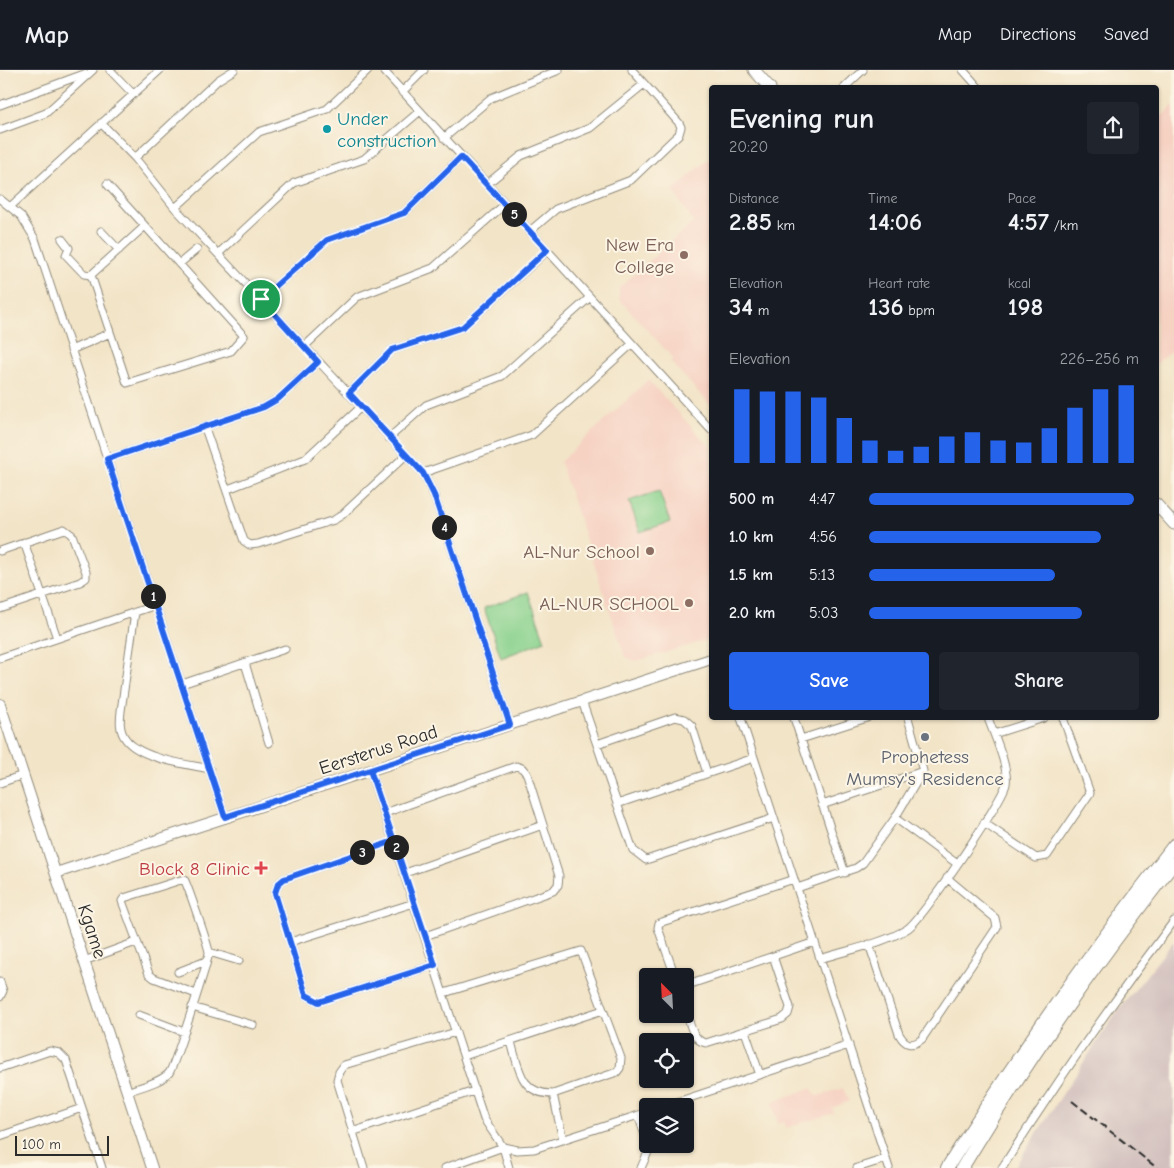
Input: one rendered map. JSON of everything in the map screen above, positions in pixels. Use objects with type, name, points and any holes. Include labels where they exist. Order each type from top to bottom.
[{"type":"highway","points":[[947,1168],[1046,1018],[1124,909],[1174,845]]},
{"type":"highway","points":[[962,1168],[1056,1023],[1133,915],[1174,862]]},
{"type":"main road","points":[[754,70],[767,85]]},
{"type":"main road","points":[[1159,507],[1174,524]]},
{"type":"main road","points":[[1159,513],[1174,529]]},
{"type":"street","points":[[110,70],[133,94]]},
{"type":"street","points":[[11,206],[160,70]]},
{"type":"street","points":[[135,158],[218,80],[234,70]]},
{"type":"street","points":[[175,208],[257,134],[327,109],[368,70]]},
{"type":"street","points":[[383,70],[709,428]]},
{"type":"street","points":[[402,92],[424,70]]},
{"type":"street","points":[[444,138],[490,98],[559,70]]},
{"type":"street","points":[[530,231],[556,209],[631,180],[679,134],[681,127],[679,123],[632,70]]},
{"type":"street","points":[[847,85],[863,70]]},
{"type":"street","points":[[963,70],[976,85]]},
{"type":"street","points":[[0,105],[90,72]]},
{"type":"street","points":[[0,130],[46,113],[90,72]]},
{"type":"street","points":[[487,184],[521,156],[590,128],[644,84]]},
{"type":"street","points":[[218,253],[294,183],[364,159],[420,112]]},
{"type":"street","points":[[101,123],[135,158],[175,208],[423,473],[434,495],[510,725]]},
{"type":"street","points":[[261,299],[327,240],[404,213],[461,157]]},
{"type":"street","points":[[92,275],[127,383],[232,350],[244,336],[107,184]]},
{"type":"street","points":[[0,199],[21,216],[35,239],[225,817]]},
{"type":"street","points":[[305,346],[358,297],[433,268],[505,204]]},
{"type":"street","points":[[62,239],[69,248],[66,255],[84,274],[92,275],[145,226]]},
{"type":"street","points":[[101,231],[119,250]]},
{"type":"street","points":[[180,264],[197,249]]},
{"type":"street","points":[[349,393],[392,350],[463,327],[547,250]]},
{"type":"street","points":[[389,438],[426,405],[502,376],[589,298]]},
{"type":"street","points":[[71,350],[110,333]]},
{"type":"street","points":[[423,473],[532,435],[632,344]]},
{"type":"street","points":[[107,459],[205,428],[271,404],[318,362]]},
{"type":"street","points":[[228,489],[305,459],[361,406]]},
{"type":"street","points":[[205,428],[228,489],[244,541],[250,545],[327,523],[342,515],[406,455]]},
{"type":"street","points":[[0,551],[64,530],[70,532],[86,572],[86,578],[80,582],[0,609]]},
{"type":"street","points":[[24,542],[57,638]]},
{"type":"street","points":[[0,658],[156,605]]},
{"type":"street","points":[[135,612],[121,711],[120,725],[124,737],[133,746],[159,758],[210,769]]},
{"type":"street","points":[[182,684],[285,650]]},
{"type":"street","name":"Eersterus Road","points":[[56,873],[709,660]]},
{"type":"street","points":[[245,663],[269,743]]},
{"type":"street","points":[[582,701],[633,850],[646,860],[774,818]]},
{"type":"street","name":"Kgame","points":[[0,704],[152,1168]]},
{"type":"street","points":[[597,744],[675,717],[684,719],[692,726],[707,773]]},
{"type":"street","points":[[742,720],[887,1165],[857,1168]]},
{"type":"street","points":[[795,720],[845,873]]},
{"type":"street","points":[[801,739],[861,720]]},
{"type":"street","points":[[797,888],[845,873],[863,863],[896,818],[923,771],[909,720]]},
{"type":"street","points":[[820,959],[898,934],[915,923],[984,823],[1006,784],[1005,770],[989,720]]},
{"type":"street","points":[[994,734],[1038,720]]},
{"type":"street","points":[[984,823],[1036,858],[1047,856],[1090,794],[1064,720]]},
{"type":"street","points":[[617,804],[754,758]]},
{"type":"street","points":[[384,813],[516,766],[522,768],[527,774],[559,876],[558,885],[552,891],[425,936]]},
{"type":"street","points":[[370,770],[435,965],[474,1091],[484,1119],[503,1147],[509,1168]]},
{"type":"street","points":[[822,805],[923,771]]},
{"type":"street","points":[[0,783],[24,775]]},
{"type":"street","points":[[896,818],[956,863]]},
{"type":"street","points":[[405,873],[543,825]]},
{"type":"street","points":[[394,841],[284,879],[278,884],[275,893],[306,995],[319,1002],[435,965]]},
{"type":"street","points":[[869,944],[899,1034],[903,1041],[916,1044],[922,1039],[997,928],[996,918],[946,878]]},
{"type":"street","points":[[127,1092],[161,1079],[168,1074],[184,1032],[192,1007],[196,994],[206,961],[209,952],[184,879],[123,899],[145,967],[154,978],[196,994]]},
{"type":"street","points":[[672,968],[658,928],[659,924],[794,879]]},
{"type":"street","points":[[290,942],[414,903]]},
{"type":"street","points":[[1002,1168],[1096,1027],[1174,921]]},
{"type":"street","points":[[84,961],[136,942]]},
{"type":"street","points":[[694,983],[815,942]]},
{"type":"street","points":[[444,993],[581,951],[621,1058],[620,1068],[613,1075],[553,1094],[542,1094],[532,1091],[524,1083],[511,1042]]},
{"type":"street","points":[[209,952],[238,961]]},
{"type":"street","points":[[690,1023],[695,1037],[700,1042],[706,1043],[782,1019],[788,1014],[790,1007],[773,956]]},
{"type":"street","points":[[178,972],[206,961]]},
{"type":"street","points":[[0,982],[3,991],[0,997]]},
{"type":"street","points":[[192,1007],[252,1025]]},
{"type":"street","points":[[464,1056],[603,1010]]},
{"type":"street","points":[[139,1015],[184,1032]]},
{"type":"street","points":[[744,1031],[760,1075]]},
{"type":"street","points":[[364,1168],[337,1080],[339,1072],[344,1065],[456,1032]]},
{"type":"street","points":[[690,1098],[849,1045]]},
{"type":"street","points":[[0,1068],[50,1051],[59,1053],[66,1060],[102,1168]]},
{"type":"street","points":[[352,1132],[474,1091]]},
{"type":"street","points":[[553,1094],[563,1140]]},
{"type":"street","points":[[0,1136],[82,1108]]},
{"type":"street","points":[[445,1168],[503,1147],[517,1150],[534,1149],[638,1115]]},
{"type":"street","points":[[641,1168],[648,1153]]},
{"type":"shaded area","points":[[1174,105],[1174,348],[1159,361],[1159,118]]},
{"type":"shaded area","name":"New Era College","points":[[709,159],[709,404],[670,361],[674,359],[619,299],[619,288],[693,222],[673,190]]},
{"type":"shaded area","name":"AL-Nur School","points":[[648,380],[709,446],[709,640],[636,661],[625,657],[560,462]]},
{"type":"shaded area","points":[[1174,941],[1174,1168],[1014,1168],[1114,1016]]},
{"type":"shaded area","points":[[811,1088],[817,1096],[843,1088],[849,1101],[832,1108],[834,1113],[786,1128],[784,1122],[778,1124],[772,1102]]},
{"type":"green space","points":[[659,491],[670,522],[640,532],[629,501]]},
{"type":"green space","points":[[528,592],[545,641],[501,658],[484,608]]},
{"type":"railway","points":[[1072,1101],[1157,1168]]},
{"type":"place","name":"Under construction","points":[[327,129]]},
{"type":"place","name":"New Era College","points":[[684,255]]},
{"type":"place","name":"AL-Nur School","points":[[650,551]]},
{"type":"place","name":"AL-NUR SCHOOL","points":[[689,603]]},
{"type":"place","name":"Prophetess Mumsy's Residence","points":[[925,737]]},
{"type":"place","name":"Block 8 Clinic","points":[[261,868]]},
{"type":"route","points":[[261,299],[318,362],[278,399],[264,407],[107,459],[225,817],[370,770],[394,841],[435,965],[319,1002],[312,1000],[306,995],[275,893],[278,884],[284,879],[394,841],[384,813],[370,770],[510,725],[434,495],[423,473],[349,393],[392,350],[463,327],[547,250],[461,157],[404,213],[323,242],[261,299]]}]
